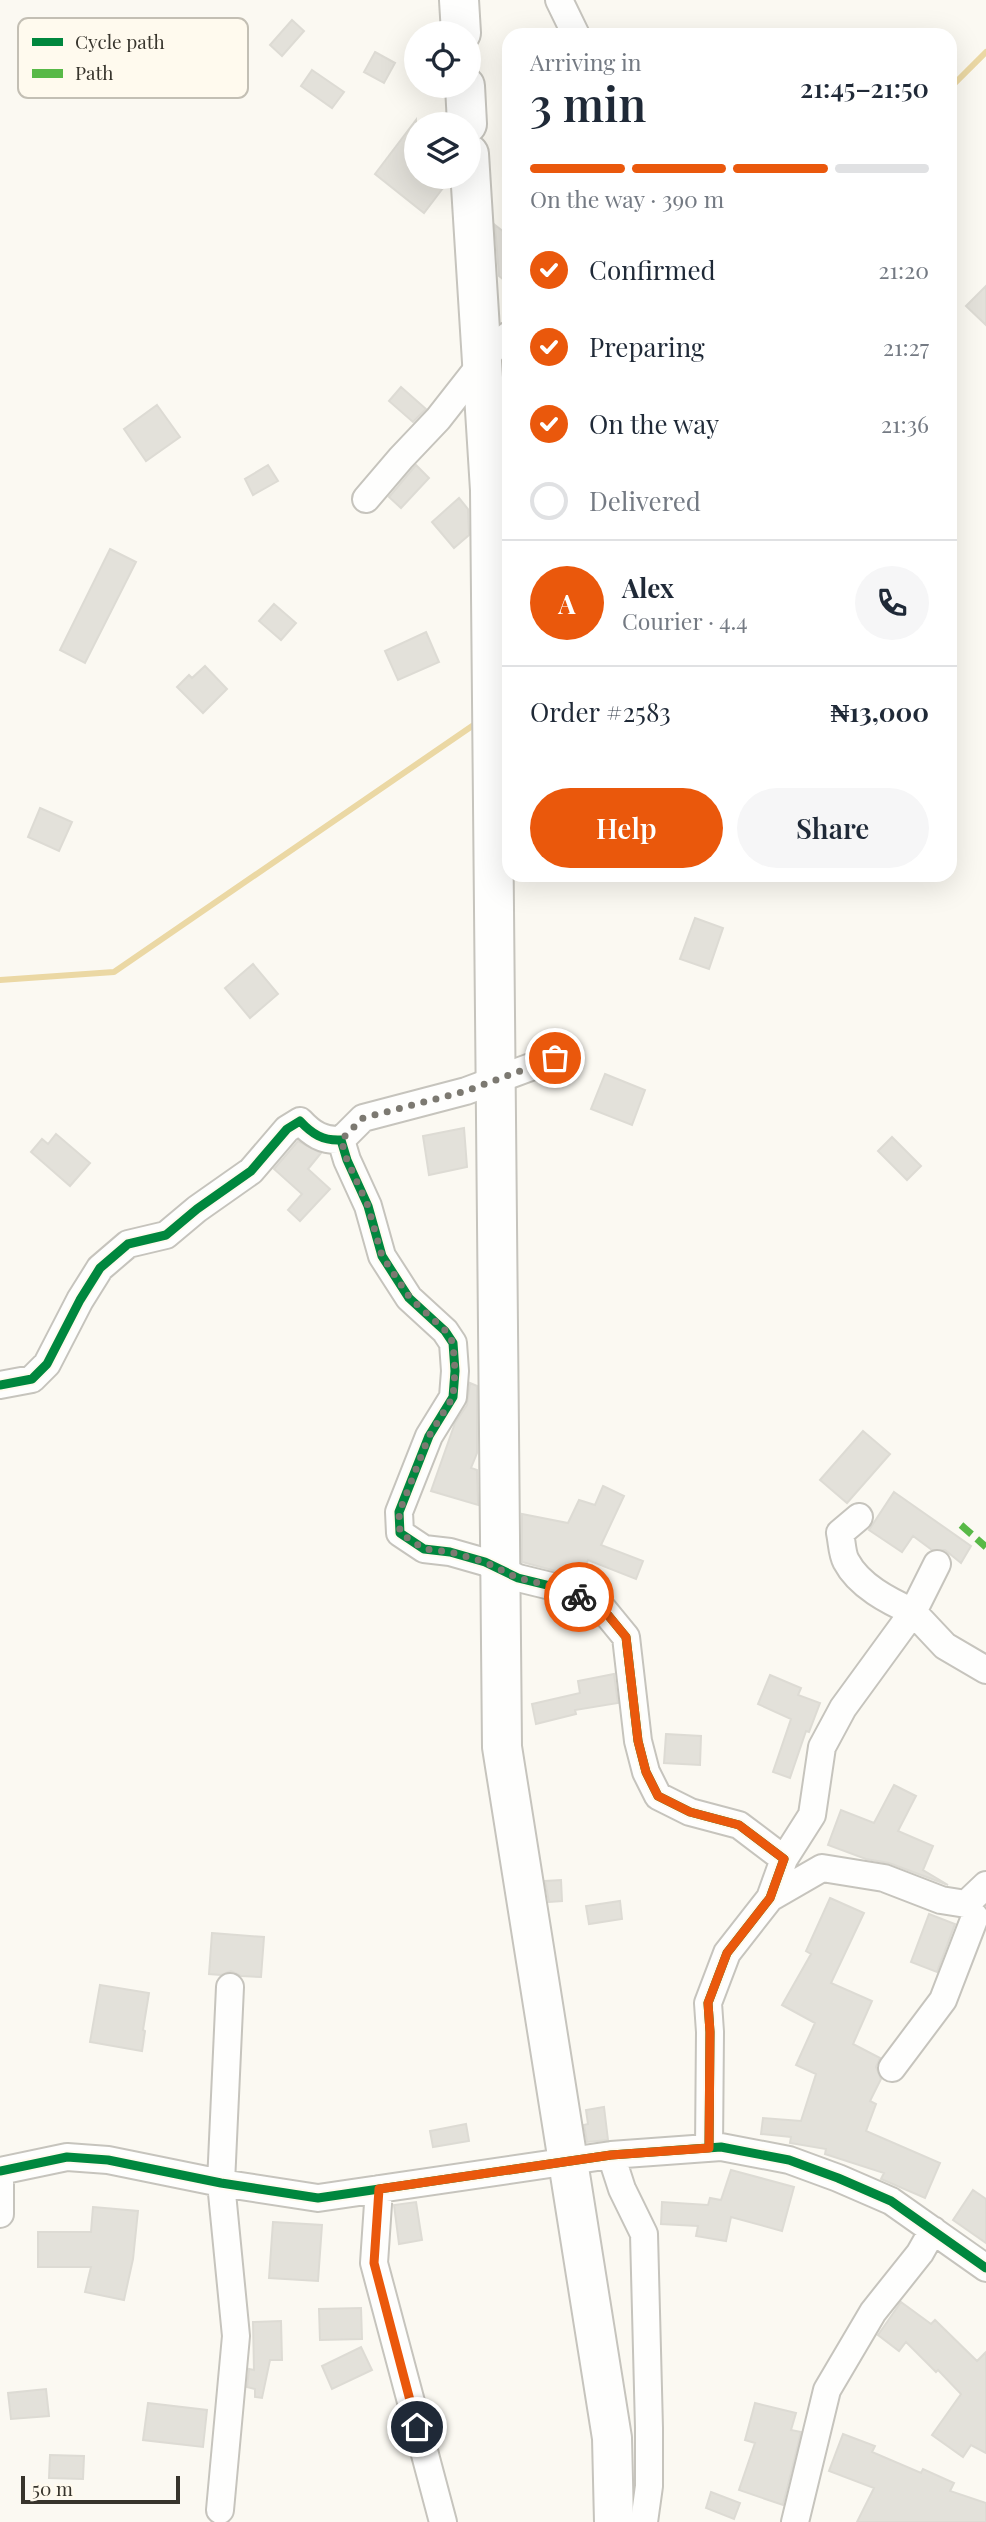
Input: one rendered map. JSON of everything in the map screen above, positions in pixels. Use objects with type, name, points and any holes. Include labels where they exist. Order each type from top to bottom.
[{"type":"highway","points":[[459,0],[460,21]]},
{"type":"highway","points":[[471,189],[490,491],[502,1747],[612,2438],[614,2522]]},
{"type":"street","points":[[559,0],[573,28]]},
{"type":"street","points":[[366,499],[438,419],[502,340]]},
{"type":"street","points":[[341,1140],[363,1118],[466,1091],[555,1058]]},
{"type":"street","points":[[0,1385],[32,1379],[47,1364],[100,1268],[128,1244],[166,1235],[197,1209],[251,1171],[287,1129],[300,1121],[320,1138],[341,1140]]},
{"type":"street","points":[[341,1140],[368,1206],[382,1256],[410,1298],[446,1331],[453,1343],[453,1397],[429,1436],[399,1513],[400,1533],[424,1549],[450,1552],[485,1562],[518,1578],[563,1589],[603,1609],[626,1637],[638,1741],[646,1772],[658,1796],[690,1812],[739,1825],[784,1859]]},
{"type":"street","points":[[859,1517],[841,1534],[845,1560],[862,1581],[888,1600],[913,1612],[945,1646],[986,1670]]},
{"type":"street","points":[[709,2148],[708,2003],[727,1953],[770,1898],[784,1859],[812,1815],[822,1748],[843,1708],[913,1612],[937,1564]]},
{"type":"street","points":[[770,1898],[822,1868],[884,1878],[976,1917]]},
{"type":"street","points":[[892,2068],[943,2000],[986,1885]]},
{"type":"street","points":[[220,2510],[236,2336],[220,2183],[230,1987]]},
{"type":"street","points":[[0,2171],[67,2157],[108,2160],[220,2183],[318,2198],[611,2155],[721,2147],[789,2160],[891,2202],[986,2268]]},
{"type":"street","points":[[611,2155],[621,2189],[644,2234],[649,2486],[644,2522]]},
{"type":"street","points":[[0,2179],[0,2214]]},
{"type":"street","points":[[379,2189],[374,2263],[443,2522]]},
{"type":"street","points":[[795,2522],[827,2390],[873,2312],[920,2253],[933,2231]]},
{"type":"building","points":[[292,20],[304,31],[282,56],[270,45]]},
{"type":"building","points":[[375,52],[395,63],[384,83],[364,72]]},
{"type":"building","points":[[312,70],[344,92],[332,108],[301,86]]},
{"type":"building","points":[[404,136],[404,189],[442,189],[424,213],[375,174]]},
{"type":"building","points":[[495,225],[502,230],[502,278],[499,276]]},
{"type":"building","points":[[986,286],[986,325],[966,306]]},
{"type":"building","points":[[401,387],[426,409],[413,422],[389,401]]},
{"type":"building","points":[[157,405],[180,437],[146,461],[124,429]]},
{"type":"building","points":[[268,465],[278,481],[253,495],[245,479]]},
{"type":"building","points":[[416,465],[429,478],[401,508],[389,497]]},
{"type":"building","points":[[459,498],[468,509],[469,535],[454,548],[432,522]]},
{"type":"building","points":[[110,549],[136,562],[85,663],[60,650]]},
{"type":"building","points":[[274,604],[296,623],[281,640],[259,621]]},
{"type":"building","points":[[426,632],[439,662],[398,680],[385,651]]},
{"type":"building","points":[[205,666],[227,689],[203,713],[177,687],[189,675],[192,678]]},
{"type":"building","points":[[40,808],[72,822],[59,851],[28,837]]},
{"type":"building","points":[[695,918],[723,928],[709,969],[680,959]]},
{"type":"building","points":[[253,964],[278,994],[250,1018],[225,988]]},
{"type":"building","points":[[605,1074],[645,1090],[632,1125],[591,1109]]},
{"type":"building","points":[[464,1128],[467,1167],[429,1175],[423,1136]]},
{"type":"building","points":[[56,1134],[90,1163],[70,1186],[31,1152],[42,1139],[48,1144]]},
{"type":"building","points":[[892,1137],[921,1166],[907,1180],[878,1151]]},
{"type":"building","points":[[298,1141],[321,1153],[308,1169],[330,1189],[300,1221],[288,1210],[302,1194],[274,1169]]},
{"type":"building","points":[[470,1383],[477,1386],[477,1453],[471,1468],[477,1470],[478,1505],[431,1491],[455,1423],[467,1405]]},
{"type":"building","points":[[863,1431],[890,1454],[847,1503],[820,1480]]},
{"type":"building","points":[[603,1486],[624,1496],[601,1545],[643,1561],[636,1579],[588,1560],[580,1580],[522,1562],[522,1514],[568,1523],[579,1500],[595,1505]]},
{"type":"building","points":[[894,1492],[971,1546],[961,1563],[945,1550],[932,1550],[913,1536],[902,1552],[869,1530]]},
{"type":"building","points":[[614,1674],[618,1703],[575,1710],[576,1714],[536,1724],[532,1704],[580,1693],[578,1681]]},
{"type":"building","points":[[770,1675],[801,1688],[798,1695],[820,1703],[809,1732],[806,1731],[790,1778],[773,1772],[791,1719],[758,1704]]},
{"type":"building","points":[[666,1734],[701,1736],[700,1765],[664,1763]]},
{"type":"building","points":[[894,1785],[916,1796],[898,1831],[933,1846],[923,1870],[948,1885],[889,1863],[866,1859],[828,1845],[841,1810],[874,1823]]},
{"type":"building","points":[[561,1880],[562,1901],[549,1902],[545,1881]]},
{"type":"building","points":[[830,1898],[864,1913],[831,1983],[872,2001],[853,2044],[880,2058],[876,2067],[881,2079],[870,2101],[876,2104],[866,2131],[940,2163],[925,2198],[881,2179],[884,2173],[825,2154],[826,2149],[790,2143],[791,2137],[761,2134],[763,2118],[801,2121],[816,2074],[796,2065],[815,2023],[782,2005],[811,1954],[806,1951]]},
{"type":"building","points":[[620,1901],[622,1919],[589,1924],[586,1906]]},
{"type":"building","points":[[929,1914],[955,1924],[937,1972],[911,1962]]},
{"type":"building","points":[[212,1933],[264,1937],[261,1977],[241,1976],[231,1971],[221,1975],[209,1974]]},
{"type":"building","points":[[100,1985],[149,1993],[142,2051],[90,2042]]},
{"type":"building","points":[[604,2107],[608,2140],[587,2142],[584,2125],[588,2124],[586,2110]]},
{"type":"building","points":[[466,2124],[469,2141],[433,2147],[430,2131]]},
{"type":"building","points":[[731,2170],[794,2187],[782,2231],[731,2217],[726,2241],[696,2236],[698,2226],[661,2224],[662,2202],[708,2205],[710,2198],[721,2200]]},
{"type":"building","points":[[973,2190],[986,2199],[986,2243],[953,2220]]},
{"type":"building","points":[[416,2202],[422,2240],[399,2244],[394,2205]]},
{"type":"building","points":[[93,2207],[138,2211],[133,2259],[124,2300],[85,2292],[91,2267],[38,2267],[38,2232],[91,2232]]},
{"type":"building","points":[[273,2222],[322,2225],[318,2281],[269,2278]]},
{"type":"building","points":[[901,2302],[931,2324],[935,2320],[977,2361],[986,2352],[986,2453],[971,2445],[963,2457],[932,2435],[961,2394],[906,2342],[899,2351],[878,2335]]},
{"type":"building","points":[[361,2308],[362,2339],[320,2340],[319,2309]]},
{"type":"building","points":[[281,2321],[282,2360],[270,2360],[262,2398],[255,2397],[255,2389],[247,2387],[249,2369],[254,2370],[253,2322]]},
{"type":"building","points":[[361,2347],[372,2370],[332,2389],[322,2366]]},
{"type":"building","points":[[46,2389],[49,2416],[11,2419],[8,2393]]},
{"type":"building","points":[[148,2403],[207,2410],[203,2447],[143,2440]]},
{"type":"building","points":[[755,2403],[796,2413],[791,2430],[801,2432],[783,2505],[739,2490],[755,2443],[745,2440]]},
{"type":"building","points":[[843,2434],[875,2446],[872,2452],[921,2473],[923,2469],[954,2483],[950,2491],[986,2503],[986,2522],[857,2522],[874,2488],[829,2471]]},
{"type":"building","points":[[50,2455],[84,2456],[83,2479],[49,2478]]},
{"type":"building","points":[[711,2492],[740,2503],[734,2519],[706,2508]]},
{"type":"waterway","points":[[957,81],[986,52]]},
{"type":"waterway","points":[[0,980],[114,972],[478,722]]},
{"type":"marked path","points":[[961,1525],[986,1547]]},
{"type":"cycle path","points":[[0,1385],[32,1379],[47,1364],[100,1268],[128,1244],[166,1235],[197,1209],[251,1171],[287,1129],[300,1121],[318,1136],[341,1140],[368,1206],[382,1256],[409,1298],[445,1331],[453,1343],[453,1397],[429,1436],[399,1512],[400,1533],[424,1549],[450,1552],[485,1562],[518,1578],[563,1589],[603,1609],[626,1637],[638,1741],[646,1772],[658,1796],[690,1812],[739,1825],[784,1859],[770,1898],[727,1953],[708,2003],[709,2148]]},
{"type":"cycle path","points":[[0,2171],[67,2157],[108,2160],[221,2183],[318,2198],[611,2155],[721,2147],[789,2160],[891,2201],[986,2268]]},
{"type":"way so far","points":[[555,1058],[466,1091],[363,1118],[341,1140],[368,1206],[382,1256],[410,1298],[446,1331],[453,1343],[453,1397],[429,1436],[399,1513],[400,1533],[424,1549],[450,1552],[485,1562],[518,1578],[563,1589],[579,1597]]},
{"type":"route","points":[[417,2427],[374,2263],[379,2189],[611,2155],[709,2148],[708,2003],[727,1953],[770,1898],[784,1859],[739,1825],[690,1812],[658,1796],[646,1772],[638,1741],[626,1637],[603,1609],[579,1597]]}]
